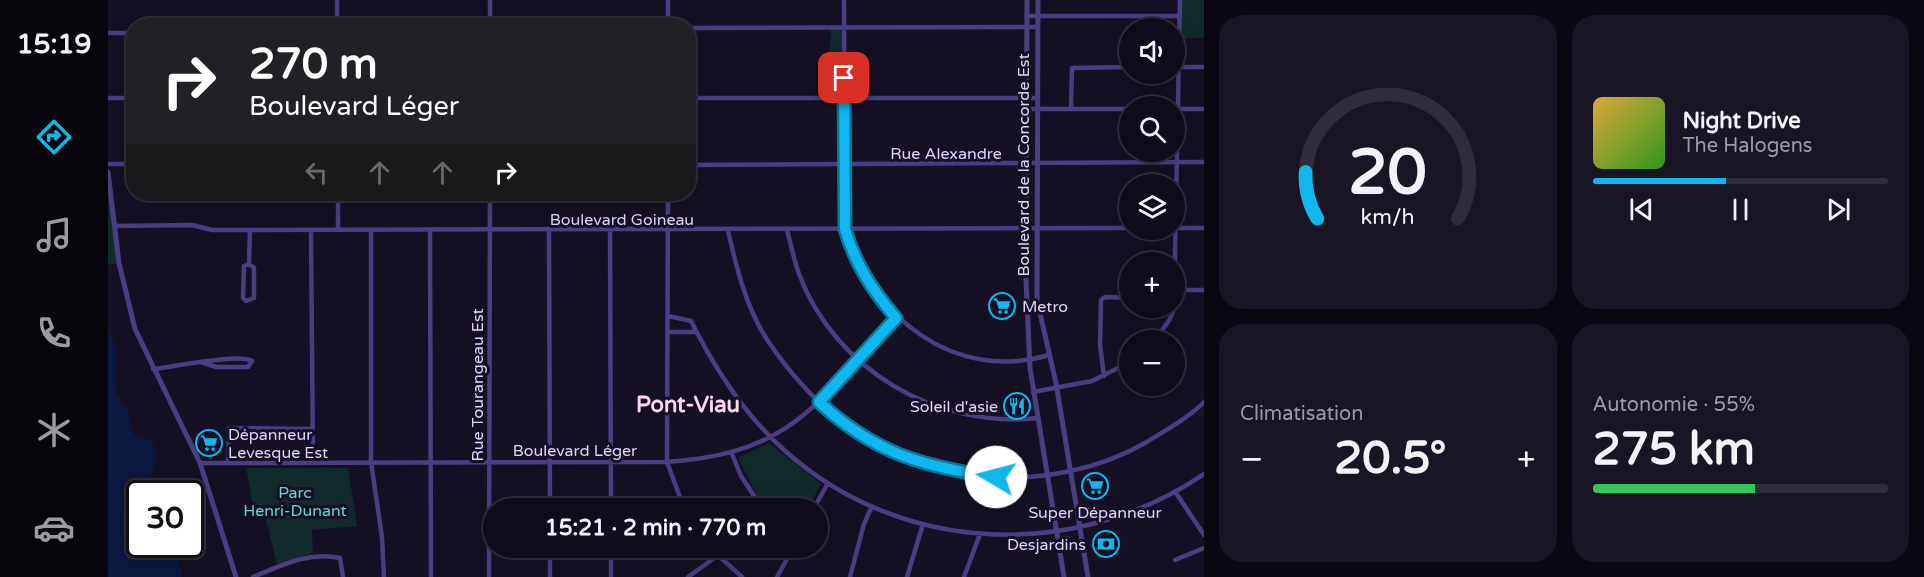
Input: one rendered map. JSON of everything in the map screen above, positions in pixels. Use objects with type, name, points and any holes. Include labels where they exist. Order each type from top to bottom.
[{"type":"street","points":[[337,0],[337,18]]},
{"type":"street","points":[[490,0],[490,18]]},
{"type":"street","points":[[668,0],[668,18]]},
{"type":"street","points":[[844,0],[845,229],[851,248],[870,285],[896,318],[925,337],[963,355],[984,360],[1029,359],[1049,354]]},
{"type":"street","name":"Boulevard de la Concorde Est","points":[[1027,0],[1026,228],[1029,359],[1064,577]]},
{"type":"street","name":"Boulevard de la Concorde Est","points":[[1038,0],[1036,300],[1057,388],[1088,577]]},
{"type":"street","points":[[1027,16],[1180,16],[1180,0]]},
{"type":"street","points":[[696,28],[1037,27]]},
{"type":"street","points":[[108,33],[126,33]]},
{"type":"street","points":[[1071,109],[1072,68],[1119,67]]},
{"type":"street","points":[[1185,67],[1204,67]]},
{"type":"street","points":[[108,98],[126,98]]},
{"type":"street","points":[[696,98],[1037,98]]},
{"type":"street","points":[[1027,110],[1119,109]]},
{"type":"street","points":[[1185,109],[1204,109]]},
{"type":"street","points":[[1177,162],[1177,174]]},
{"type":"street","name":"Rue Alexandre","points":[[696,165],[1177,162]]},
{"type":"street","name":"Rue Alexandre","points":[[1185,162],[1204,162]]},
{"type":"street","points":[[108,164],[126,164]]},
{"type":"street","points":[[108,171],[114,226],[127,302],[141,345],[200,463],[236,577]]},
{"type":"street","points":[[338,201],[338,230]]},
{"type":"street","name":"Rue Tourangeau Est","points":[[489,577],[490,201]]},
{"type":"street","points":[[668,201],[667,462],[680,498]]},
{"type":"street","name":"Boulevard Goineau","points":[[114,226],[192,225],[212,230],[489,231],[1119,228]]},
{"type":"street","points":[[1185,228],[1204,228]]},
{"type":"street","points":[[249,264],[250,230]]},
{"type":"street","points":[[311,230],[313,463]]},
{"type":"street","points":[[371,230],[371,462],[382,537],[384,577]]},
{"type":"street","points":[[430,230],[430,577]]},
{"type":"street","points":[[787,230],[800,275],[812,299],[835,337],[857,360],[905,394],[935,406],[1003,421],[1037,418]]},
{"type":"street","points":[[549,231],[550,498]]},
{"type":"street","points":[[610,231],[611,498]]},
{"type":"street","points":[[728,231],[742,286],[767,339],[795,377],[841,422],[861,435],[920,463],[942,470],[996,477],[1047,476],[1071,471],[1133,449],[1179,423],[1204,402]]},
{"type":"street","points":[[249,264],[254,268],[254,298],[246,301],[243,298],[244,266],[249,264]]},
{"type":"street","points":[[1185,290],[1204,290]]},
{"type":"street","points":[[1104,376],[1100,345],[1101,300],[1105,297],[1119,298]]},
{"type":"street","points":[[668,316],[691,321],[735,395],[772,437],[799,462],[828,483],[872,506],[923,524],[980,534],[1029,535],[1080,528],[1142,510],[1176,493],[1204,474]]},
{"type":"street","name":"Boulevard Léger","points":[[200,463],[611,463],[667,462],[732,454],[786,430],[819,402],[896,318]]},
{"type":"street","points":[[668,332],[696,332]]},
{"type":"street","points":[[153,369],[204,363],[216,359],[248,359],[252,362],[248,367],[216,368],[204,363]]},
{"type":"street","points":[[1033,392],[1084,383],[1119,368]]},
{"type":"street","points":[[228,463],[229,428],[312,429]]},
{"type":"street","points":[[732,454],[754,498]]},
{"type":"street","points":[[820,498],[828,483]]},
{"type":"street","points":[[1176,493],[1204,535]]},
{"type":"street","points":[[850,577],[864,524],[872,506]]},
{"type":"street","points":[[908,577],[923,524]]},
{"type":"street","points":[[964,577],[980,534]]},
{"type":"street","points":[[1175,560],[1204,548]]},
{"type":"street","points":[[253,577],[305,558],[332,556],[340,558],[343,577]]},
{"type":"street","points":[[550,558],[550,577]]},
{"type":"street","points":[[611,558],[611,577]]},
{"type":"street","points":[[688,577],[714,558]]},
{"type":"street","points":[[719,558],[738,576]]},
{"type":"street","points":[[777,577],[787,558]]},
{"type":"green space","points":[[1180,0],[1204,0],[1204,38],[1185,38],[1185,18],[1180,18]]},
{"type":"green space","points":[[831,28],[845,28],[844,58],[829,58]]},
{"type":"green space","points":[[108,171],[119,263],[108,265]]},
{"type":"green space","points":[[769,443],[821,484],[813,498],[758,498],[738,458]]},
{"type":"green space","name":"Parc Henri-Dunant","points":[[246,468],[348,468],[357,526],[312,530],[313,553],[277,564],[264,512],[253,506]]},
{"type":"water","points":[[108,328],[117,349],[116,392],[127,410],[134,435],[151,441],[158,452],[150,480],[126,480],[126,558],[177,558],[183,577],[108,577]]},
{"type":"place","name":"Metro","points":[[1002,306]]},
{"type":"place","name":"Soleil d'asie","points":[[1017,406]]},
{"type":"place","name":"Dépanneur Levesque Est","points":[[209,443]]},
{"type":"place","name":"Super Dépanneur","points":[[1095,486]]},
{"type":"place","name":"Desjardins","points":[[1106,544]]},
{"type":"district","name":"Pont-Viau","points":[[688,404]]},
{"type":"route","points":[[844,78],[845,229],[859,266],[870,285],[896,318],[819,402],[841,422],[893,452],[942,470],[996,477]]}]
